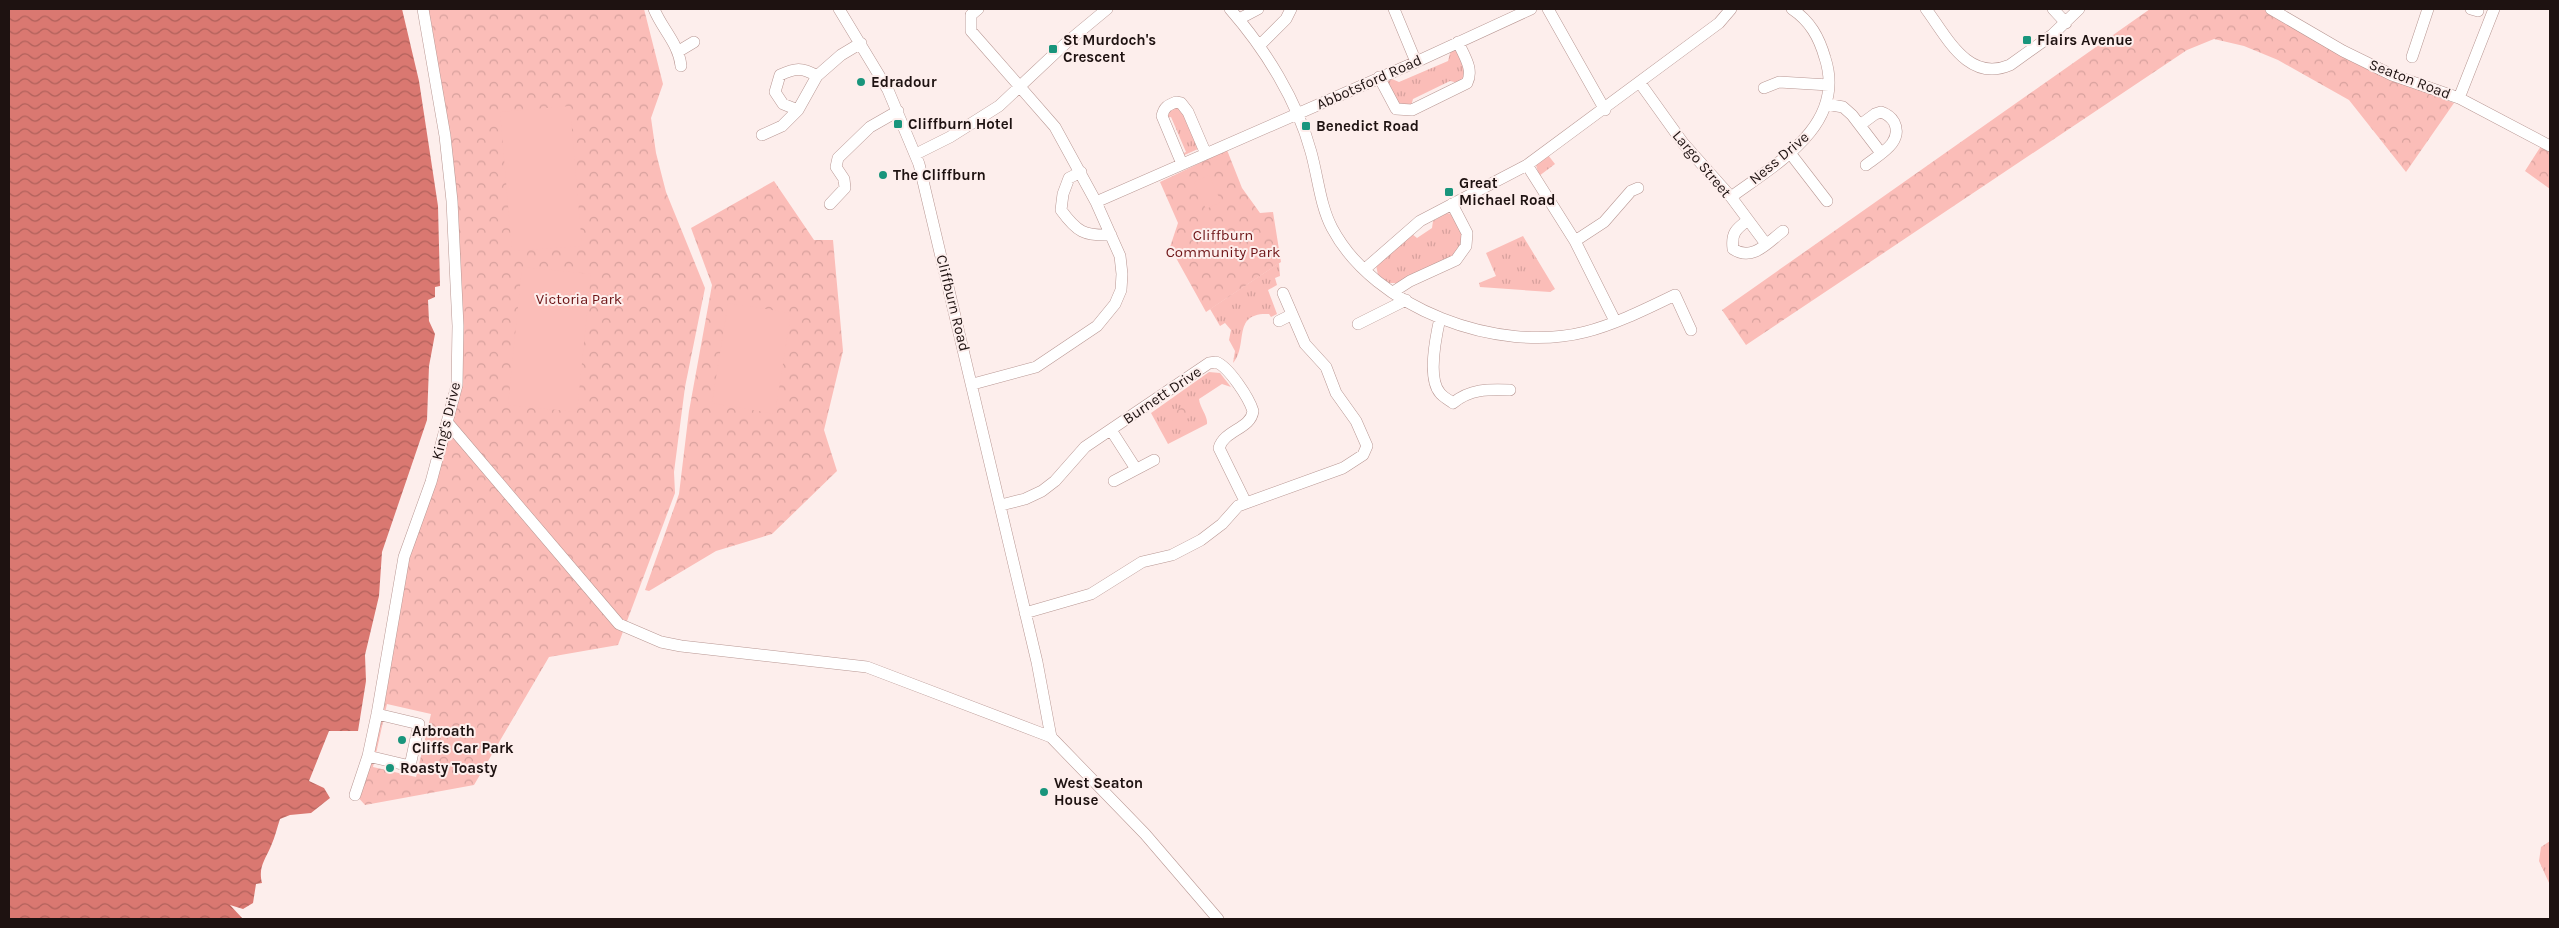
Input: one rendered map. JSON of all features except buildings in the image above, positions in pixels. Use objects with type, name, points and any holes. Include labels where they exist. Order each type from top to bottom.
[{"type":"street","name":"King's Drive","points":[[356,795],[368,756],[377,714],[404,557],[431,482],[457,385],[458,326],[452,200],[445,136],[423,9]]},
{"type":"street","points":[[654,9],[662,27],[679,51],[680,66]]},
{"type":"street","name":"Cliffburn Road","points":[[839,9],[861,43],[898,110],[916,154],[973,384],[1051,737]]},
{"type":"street","points":[[973,384],[1036,367],[1097,326],[1115,304],[1121,290],[1120,256],[1081,172],[1055,127],[971,31],[971,15],[978,9]]},
{"type":"street","points":[[916,154],[999,106],[1066,42],[1107,9]]},
{"type":"street","points":[[1230,9],[1259,46],[1282,83],[1311,150],[1322,202],[1332,227],[1348,252],[1393,292],[1440,318],[1485,332],[1521,337],[1546,337],[1586,332],[1676,295],[1691,330]]},
{"type":"street","points":[[1239,19],[1258,9]]},
{"type":"street","points":[[1259,46],[1286,20],[1291,9]]},
{"type":"street","points":[[1394,9],[1416,62]]},
{"type":"street","name":"Abbotsford Road","points":[[1096,202],[1416,62],[1531,9]]},
{"type":"street","points":[[1548,9],[1605,110]]},
{"type":"street","points":[[1365,269],[1420,221],[1527,165],[1605,110],[1719,23],[1731,9]]},
{"type":"street","name":"Ness Drive","points":[[1731,197],[1790,153],[1817,125],[1826,104],[1829,69],[1820,39],[1807,13],[1792,9]]},
{"type":"street","points":[[1926,9],[1961,56],[1969,63],[1986,69],[2002,68],[2010,65],[2066,23],[2079,9]]},
{"type":"street","points":[[2053,9],[2066,23]]},
{"type":"street","name":"Seaton Road","points":[[2271,9],[2343,51],[2392,75],[2459,98],[2550,146]]},
{"type":"street","points":[[2412,57],[2428,9]]},
{"type":"street","points":[[2459,98],[2494,9]]},
{"type":"street","points":[[679,51],[694,42]]},
{"type":"street","points":[[1379,77],[1396,109],[1412,110],[1467,83],[1470,76],[1470,68],[1458,42]]},
{"type":"street","points":[[762,135],[782,126],[798,110],[817,76],[841,55],[861,43]]},
{"type":"street","points":[[798,110],[783,104],[775,92],[780,75],[795,68],[805,69],[817,76]]},
{"type":"street","points":[[1764,88],[1779,82],[1829,85]]},
{"type":"street","name":"Largo Street","points":[[1640,83],[1683,143],[1731,197],[1766,244]]},
{"type":"street","points":[[1182,164],[1162,116],[1169,104],[1176,102],[1185,107],[1206,154]]},
{"type":"street","points":[[1826,104],[1843,107],[1882,153]]},
{"type":"street","points":[[830,204],[845,188],[844,179],[836,167],[838,158],[870,126],[898,110]]},
{"type":"street","points":[[1860,125],[1875,114],[1882,112],[1892,118],[1897,128],[1896,138],[1891,146],[1866,164]]},
{"type":"street","points":[[1790,153],[1826,201]]},
{"type":"street","points":[[1527,165],[1575,241],[1615,321]]},
{"type":"street","points":[[1081,172],[1069,178],[1063,194],[1061,210],[1074,228],[1092,236],[1111,235]]},
{"type":"street","points":[[1575,241],[1596,228],[1631,192],[1638,188]]},
{"type":"street","points":[[1393,292],[1410,281],[1456,260],[1466,246],[1467,233],[1452,204]]},
{"type":"street","points":[[1748,220],[1735,229],[1731,238],[1733,248],[1747,254],[1755,252],[1783,231]]},
{"type":"street","points":[[1025,613],[1091,594],[1142,562],[1172,554],[1201,540],[1222,524],[1238,506],[1343,468],[1363,455],[1367,446],[1356,421],[1336,394],[1326,367],[1305,344],[1283,293]]},
{"type":"street","points":[[1358,324],[1406,300]]},
{"type":"street","points":[[1279,321],[1291,315]]},
{"type":"street","points":[[1440,318],[1434,358],[1435,379],[1440,393],[1453,403],[1465,394],[1488,389],[1510,390]]},
{"type":"street","name":"Burnett Drive","points":[[1001,505],[1025,499],[1042,491],[1055,481],[1085,447],[1209,363],[1216,362],[1223,364],[1251,404],[1253,412],[1248,422],[1221,440],[1219,448],[1246,503]]},
{"type":"street","points":[[447,422],[620,624],[661,642],[681,646],[867,667],[1051,737],[1144,834],[1218,919]]},
{"type":"street","name":"Burnett Drive","points":[[1111,430],[1136,469]]},
{"type":"street","points":[[1114,481],[1154,460]]},
{"type":"street","points":[[368,756],[410,766],[419,724],[377,714]]},
{"type":"green space","name":"Victoria Park","points":[[422,9],[644,9],[663,84],[651,118],[656,153],[666,192],[705,288],[685,387],[674,472],[675,493],[618,645],[549,657],[474,785],[365,805],[356,795],[404,557],[457,385],[445,136]],"holes":[[[387,704],[431,714],[416,777],[373,767]]]},
{"type":"green space","points":[[2150,9],[2271,9],[2397,81],[2454,103],[2406,172],[2349,100],[2278,60],[2244,46],[2214,39],[2187,50],[1746,345],[1722,310]]},
{"type":"green space","points":[[1455,49],[1466,64],[1463,84],[1450,81],[1413,99],[1411,106],[1398,103],[1387,82],[1392,79],[1399,82],[1448,61],[1451,50]]},
{"type":"green space","points":[[570,106],[582,246],[512,251],[500,112]]},
{"type":"green space","points":[[1177,107],[1183,113],[1198,149],[1180,157],[1179,155],[1186,152],[1171,117],[1164,119],[1168,110]]},
{"type":"green space","points":[[2541,146],[2550,151],[2550,189],[2525,171]]},
{"type":"green space","name":"Cliffburn Community Park","points":[[1227,150],[1242,188],[1260,213],[1273,212],[1281,262],[1206,312],[1170,247],[1178,223],[1160,182]]},
{"type":"green space","points":[[1548,155],[1555,164],[1539,176],[1536,165]]},
{"type":"green space","points":[[1209,175],[1221,202],[1206,209],[1194,182]]},
{"type":"green space","points":[[774,181],[814,240],[833,240],[843,351],[824,430],[837,471],[772,534],[716,551],[649,591],[645,590],[679,494],[689,411],[712,285],[691,228]]},
{"type":"green space","points":[[1447,213],[1451,214],[1464,232],[1459,253],[1397,283],[1389,283],[1378,275],[1376,265],[1412,234],[1417,238],[1432,228],[1433,221]]},
{"type":"green space","points":[[1523,236],[1555,289],[1550,292],[1480,287],[1479,283],[1496,276],[1486,253]]},
{"type":"green space","points":[[1279,263],[1280,276],[1275,278],[1277,285],[1268,290],[1277,314],[1271,317],[1269,314],[1250,318],[1245,324],[1238,356],[1233,363],[1235,351],[1229,340],[1231,330],[1225,323],[1220,326],[1210,309]]},
{"type":"green space","points":[[522,267],[591,274],[577,412],[508,405]]},
{"type":"green space","points":[[728,303],[791,313],[775,414],[712,403]]},
{"type":"green space","points":[[1209,372],[1220,373],[1231,387],[1222,384],[1199,399],[1207,424],[1168,444],[1151,413]]},
{"type":"green space","points":[[1186,406],[1190,409],[1190,417],[1179,424],[1174,423],[1170,416],[1172,412]]},
{"type":"green space","points":[[2550,841],[2550,885],[2539,861],[2541,847]]},
{"type":"water","points":[[9,9],[402,9],[419,81],[438,206],[440,286],[435,287],[435,297],[428,300],[429,321],[435,334],[429,366],[427,420],[382,552],[379,596],[365,655],[366,681],[358,731],[329,731],[309,781],[324,788],[330,798],[311,813],[290,815],[280,819],[264,860],[261,872],[262,883],[256,884],[253,903],[243,909],[230,905],[243,919],[9,919]]},
{"type":"place","name":"Flairs Avenue","points":[[2027,40]]},
{"type":"place","name":"St Murdoch's Crescent","points":[[1053,49]]},
{"type":"place","name":"Edradour","points":[[861,82]]},
{"type":"place","name":"Cliffburn Hotel","points":[[898,124]]},
{"type":"place","name":"Benedict Road","points":[[1306,126]]},
{"type":"place","name":"The Cliffburn","points":[[883,175]]},
{"type":"place","name":"Great Michael Road","points":[[1449,192]]},
{"type":"place","name":"Arbroath Cliffs Car Park","points":[[402,740]]},
{"type":"place","name":"Roasty Toasty","points":[[390,768]]},
{"type":"place","name":"West Seaton House","points":[[1044,792]]}]
